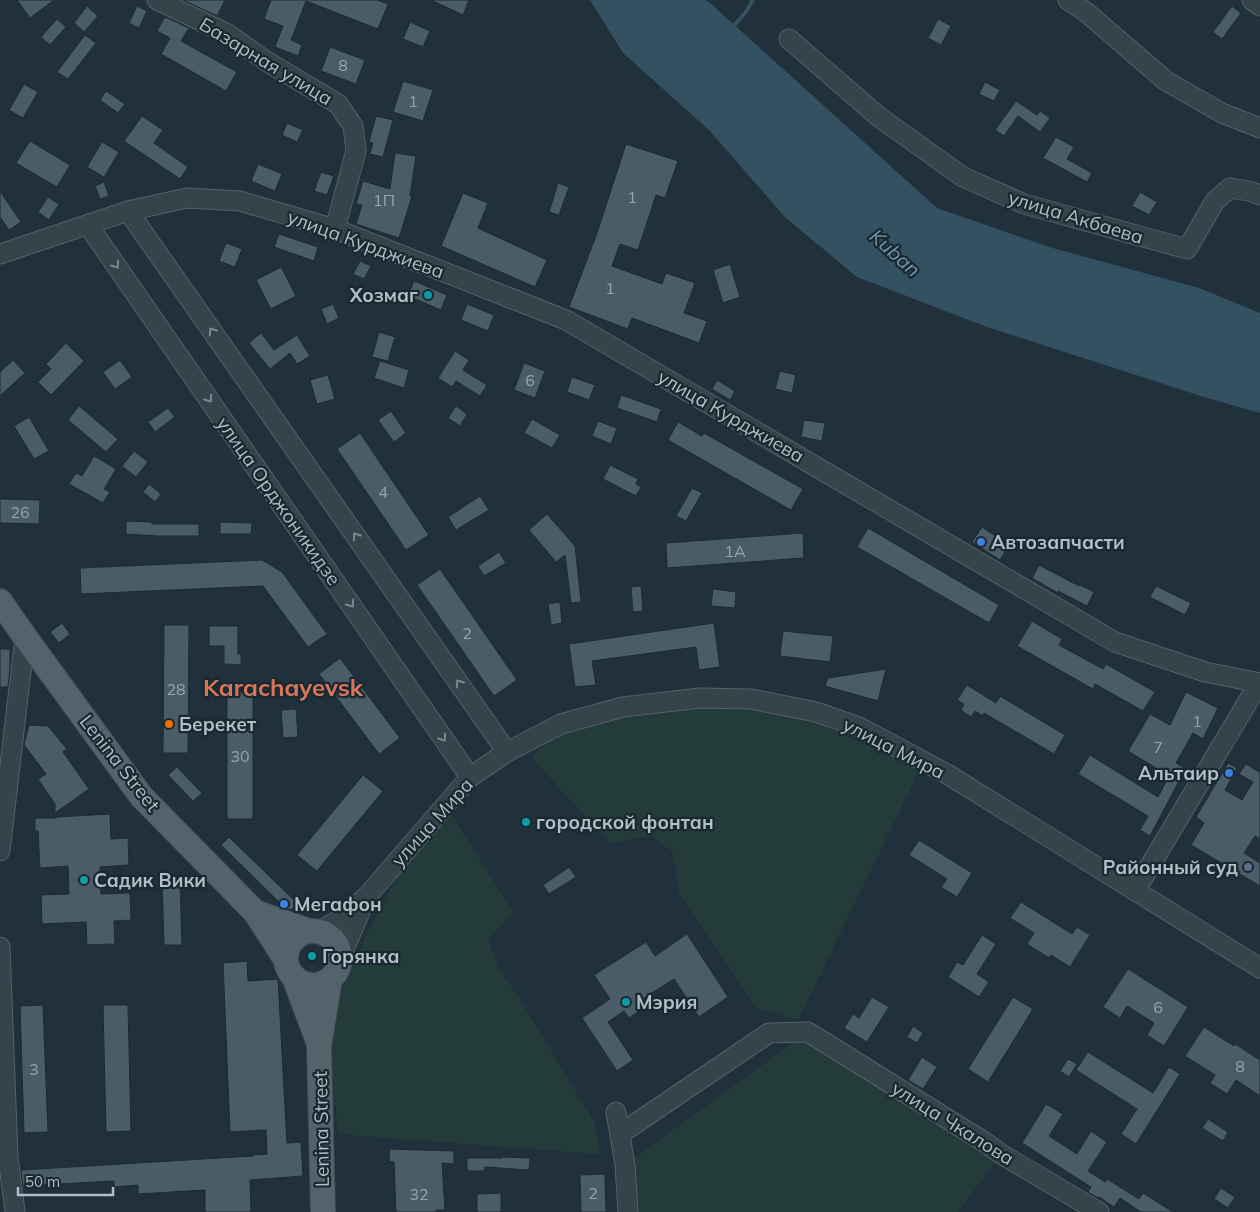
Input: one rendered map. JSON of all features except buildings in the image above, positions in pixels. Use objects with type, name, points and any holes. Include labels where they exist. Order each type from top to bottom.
[{"type":"main road","name":"Lenina Street","points":[[0,601],[142,796],[255,912],[290,969],[319,1046]]},
{"type":"main road","name":"Lenina Street","points":[[255,912],[314,931]]},
{"type":"main road","points":[[314,931],[329,935],[339,948],[341,957],[336,972],[330,979],[322,984],[313,985],[303,983],[290,969],[287,950],[292,940],[300,934],[314,931]]},
{"type":"main road","name":"Lenina Street","points":[[323,1212],[319,1046],[330,979]]},
{"type":"street","name":"Базарная улица","points":[[157,0],[228,34],[266,62],[338,104],[353,126],[356,151],[335,229]]},
{"type":"street","points":[[1068,0],[1091,6],[1166,81],[1222,113],[1260,128]]},
{"type":"street","points":[[1252,0],[1260,6]]},
{"type":"street","name":"улица Акбаева","points":[[790,39],[879,117],[963,177],[1024,204],[1188,249],[1215,201],[1230,188],[1260,195]]},
{"type":"street","name":"улица Курджиева","points":[[128,211],[187,198],[240,201],[335,229],[566,320],[1115,642],[1205,672],[1260,683]]},
{"type":"street","points":[[2,249],[88,225],[128,211],[507,752]]},
{"type":"street","name":"улица Орджоникидзе","points":[[88,225],[470,777]]},
{"type":"street","points":[[0,851],[25,637]]},
{"type":"street","points":[[1135,891],[1260,683]]},
{"type":"street","name":"улица Мира","points":[[314,931],[345,916],[368,895],[470,777],[507,752],[561,724],[623,707],[700,698],[752,699],[816,712],[858,726],[947,774],[1260,968]]},
{"type":"street","name":"улица Мира","points":[[341,957],[368,895]]},
{"type":"street","points":[[0,947],[8,1157],[16,1212]]},
{"type":"street","name":"улица Чкалова","points":[[620,1134],[769,1032],[808,1032],[1001,1154],[1098,1212]]},
{"type":"street","points":[[616,1112],[625,1165],[628,1212]]},
{"type":"green space","points":[[747,706],[810,720],[920,769],[798,1020],[757,1009],[679,893],[673,852],[651,836],[610,843],[531,757],[542,747],[563,734],[647,709]]},
{"type":"green space","points":[[450,812],[513,912],[488,940],[499,969],[519,998],[595,1123],[599,1154],[338,1134],[330,1039],[340,995],[367,934],[403,864]]},
{"type":"green space","points":[[808,1032],[1001,1154],[958,1212],[628,1212],[625,1165]]},
{"type":"water","name":"Kuban","points":[[590,0],[705,0],[937,208],[1049,247],[1199,288],[1260,313],[1260,413],[1204,397],[987,327],[857,277],[785,217],[709,130],[623,53]]},
{"type":"waterway","points":[[732,28],[753,0]]},
{"type":"place","name":"Хозмаг","points":[[428,295]]},
{"type":"place","name":"Автозапчасти","points":[[981,542]]},
{"type":"place","name":"Берекет","points":[[169,724]]},
{"type":"place","name":"Альтаир","points":[[1229,773]]},
{"type":"place","name":"городской фонтан","points":[[526,822]]},
{"type":"place","name":"Районный суд","points":[[1248,867]]},
{"type":"place","name":"Садик Вики","points":[[84,880]]},
{"type":"place","name":"Мегафон","points":[[284,904]]},
{"type":"place","name":"Горянка","points":[[312,956]]},
{"type":"place","name":"Мэрия","points":[[626,1002]]},
{"type":"district","name":"Karachayevsk","points":[[283,688]]}]
